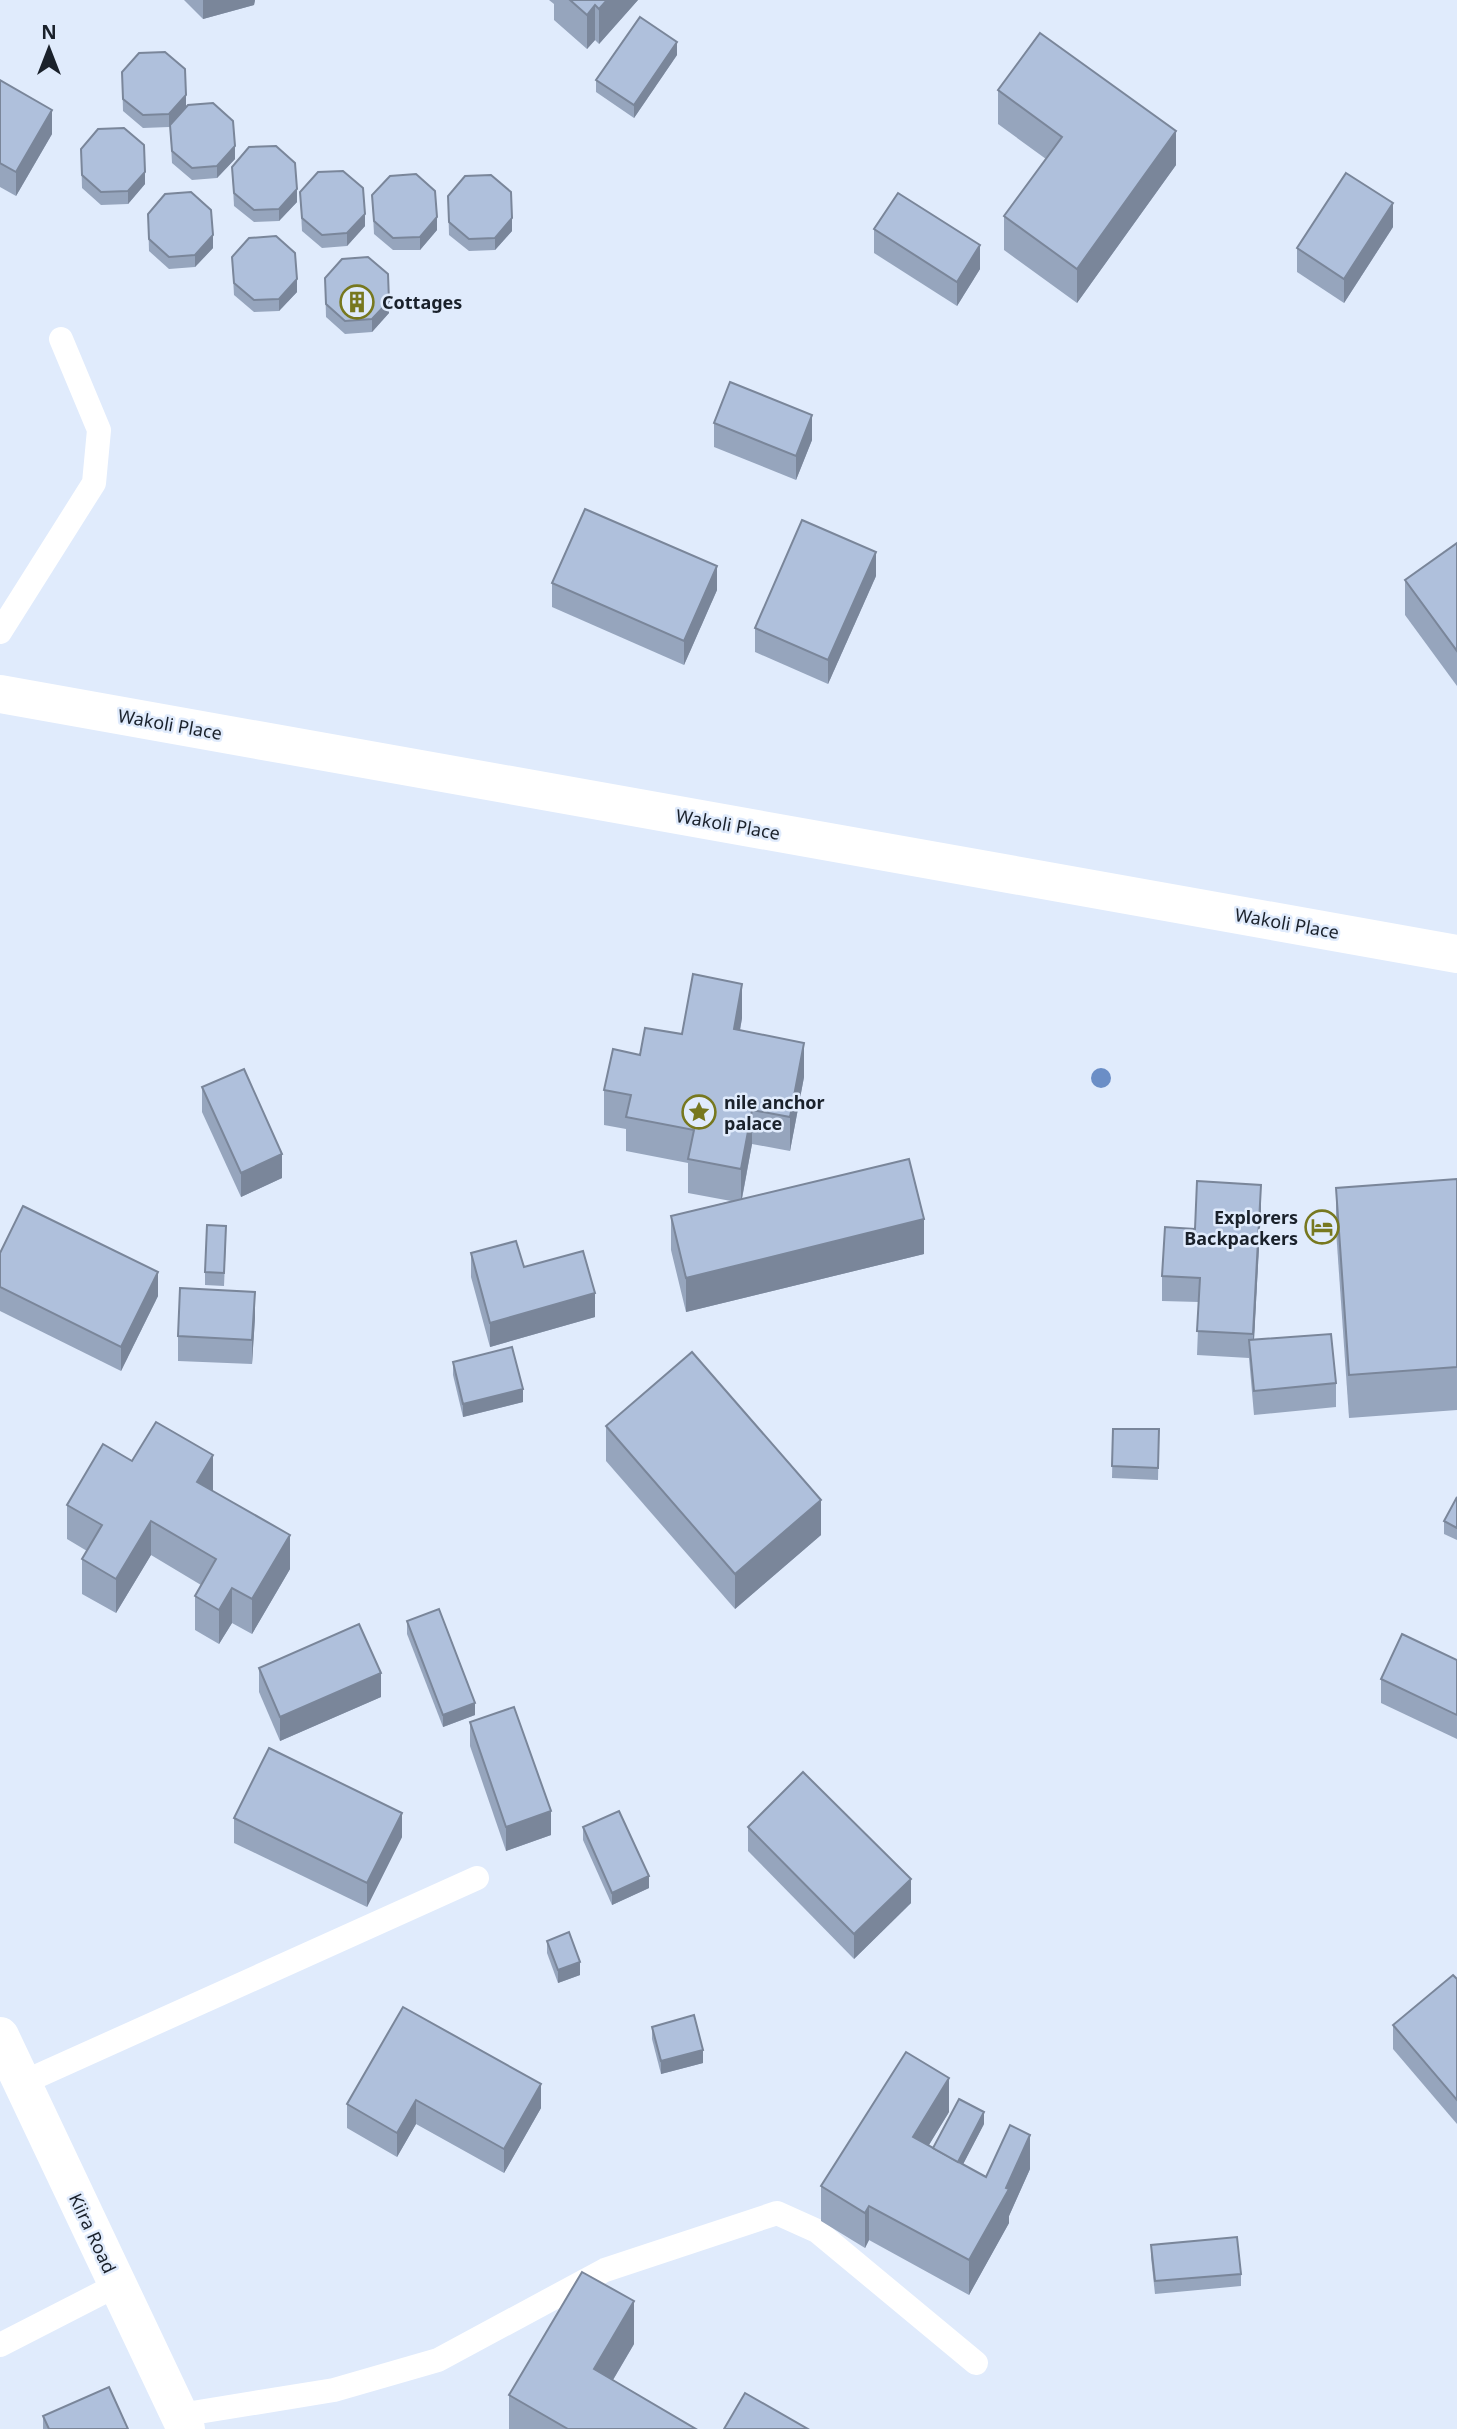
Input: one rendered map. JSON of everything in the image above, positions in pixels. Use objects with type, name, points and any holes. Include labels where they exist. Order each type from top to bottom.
[{"type":"street","name":"Wakoli Place","points":[[0,694],[1457,954]]},
{"type":"street","name":"Kiira Road","points":[[0,2036],[183,2422]]},
{"type":"lane","points":[[0,632],[94,483],[99,430],[61,339]]},
{"type":"lane","points":[[22,2083],[477,1878]]},
{"type":"lane","points":[[183,2422],[334,2390],[438,2360],[604,2270],[777,2213],[817,2231],[976,2363]]},
{"type":"lane","points":[[0,2345],[117,2285]]},
{"type":"building","points":[[570,0],[607,0],[599,9],[595,5],[587,15]]},
{"type":"building","points":[[640,17],[677,42],[634,105],[596,80]]},
{"type":"building","points":[[1040,33],[1176,131],[1077,269],[1004,216],[1062,137],[998,90]]},
{"type":"building","points":[[165,52],[185,69],[186,95],[169,114],[143,115],[123,99],[122,72],[139,53]]},
{"type":"building","points":[[0,80],[52,110],[16,172],[0,163]]},
{"type":"building","points":[[213,103],[233,121],[235,146],[217,166],[192,168],[172,151],[170,125],[188,105]]},
{"type":"building","points":[[124,128],[144,145],[145,172],[128,191],[101,192],[82,175],[81,149],[98,129]]},
{"type":"building","points":[[276,146],[295,163],[297,189],[279,209],[254,210],[234,193],[232,167],[249,147]]},
{"type":"building","points":[[343,171],[363,188],[365,214],[347,233],[322,235],[302,218],[300,192],[318,172]]},
{"type":"building","points":[[1346,173],[1393,203],[1344,279],[1297,248]]},
{"type":"building","name":"Cottages","points":[[416,174],[435,191],[437,217],[420,237],[393,238],[374,221],[372,195],[390,176]]},
{"type":"building","name":"Cottages","points":[[491,175],[511,192],[512,218],[495,238],[469,239],[449,222],[448,196],[465,176]]},
{"type":"building","points":[[191,192],[211,210],[213,235],[195,255],[169,257],[149,239],[148,214],[165,194]]},
{"type":"building","points":[[898,193],[980,245],[957,282],[874,229]]},
{"type":"building","points":[[276,236],[295,253],[297,279],[279,299],[254,300],[234,283],[232,257],[249,238]]},
{"type":"building","name":"Cottages","points":[[368,257],[388,274],[389,301],[372,319],[345,321],[326,304],[325,278],[342,259]]},
{"type":"building","points":[[730,382],[812,415],[796,456],[714,423]]},
{"type":"building","points":[[585,509],[717,566],[684,641],[552,583]]},
{"type":"building","points":[[802,520],[876,552],[828,660],[755,628]]},
{"type":"building","points":[[1457,543],[1457,651],[1405,580]]},
{"type":"building","points":[[693,974],[742,984],[734,1029],[804,1043],[790,1117],[752,1110],[741,1169],[688,1159],[694,1130],[626,1117],[631,1095],[604,1090],[613,1049],[640,1055],[645,1028],[682,1034]]},
{"type":"building","points":[[244,1069],[282,1154],[241,1173],[202,1087]]},
{"type":"building","points":[[909,1159],[924,1219],[686,1278],[671,1216]]},
{"type":"building","points":[[1457,1179],[1457,1367],[1349,1375],[1336,1188]]},
{"type":"building","points":[[1197,1181],[1261,1185],[1253,1334],[1197,1331],[1200,1278],[1162,1276],[1165,1227],[1195,1229]]},
{"type":"building","points":[[23,1206],[158,1272],[121,1347],[0,1287],[0,1253]]},
{"type":"building","points":[[207,1225],[226,1226],[224,1273],[205,1272]]},
{"type":"building","points":[[516,1241],[524,1267],[583,1251],[595,1293],[490,1323],[471,1253]]},
{"type":"building","points":[[180,1288],[255,1292],[252,1340],[178,1336]]},
{"type":"building","points":[[1331,1334],[1336,1383],[1254,1391],[1249,1340]]},
{"type":"building","points":[[512,1347],[523,1389],[463,1404],[453,1362]]},
{"type":"building","points":[[692,1352],[821,1500],[735,1574],[606,1426]]},
{"type":"building","points":[[156,1422],[213,1455],[197,1482],[290,1535],[252,1599],[232,1588],[219,1610],[195,1596],[216,1559],[151,1521],[116,1579],[82,1559],[102,1525],[67,1505],[103,1444],[132,1461]]},
{"type":"building","points":[[1113,1429],[1159,1429],[1158,1468],[1112,1466]]},
{"type":"building","points":[[1457,1497],[1457,1528],[1444,1521]]},
{"type":"building","points":[[439,1609],[475,1703],[443,1715],[407,1621]]},
{"type":"building","points":[[359,1624],[381,1673],[280,1717],[259,1668]]},
{"type":"building","points":[[1402,1634],[1457,1660],[1457,1715],[1381,1679]]},
{"type":"building","points":[[514,1707],[551,1811],[506,1827],[470,1722]]},
{"type":"building","points":[[269,1748],[402,1813],[367,1883],[234,1818]]},
{"type":"building","points":[[803,1772],[911,1879],[854,1934],[748,1827]]},
{"type":"building","points":[[619,1811],[649,1876],[612,1893],[583,1827]]},
{"type":"building","points":[[569,1932],[580,1962],[558,1970],[547,1941]]},
{"type":"building","points":[[1453,1975],[1457,1979],[1457,2100],[1393,2025]]},
{"type":"building","points":[[403,2007],[541,2084],[504,2149],[416,2100],[397,2133],[347,2104]]},
{"type":"building","points":[[694,2015],[703,2050],[661,2061],[652,2027]]},
{"type":"building","points":[[906,2052],[949,2078],[913,2137],[986,2177],[1010,2125],[1030,2135],[1006,2188],[1009,2189],[969,2260],[869,2206],[865,2213],[821,2186]]},
{"type":"building","points":[[959,2099],[984,2112],[958,2162],[933,2148]]},
{"type":"building","points":[[1237,2237],[1241,2274],[1155,2281],[1151,2245]]},
{"type":"building","points":[[582,2272],[634,2301],[594,2369],[696,2429],[568,2429],[509,2395]]},
{"type":"building","points":[[109,2387],[128,2429],[49,2429],[43,2416]]},
{"type":"building","points":[[745,2393],[808,2429],[724,2429]]},
{"type":"place","name":"Cottages","points":[[357,302]]},
{"type":"place","name":"nile anchor palace","points":[[699,1112]]},
{"type":"place","name":"Explorers Backpackers","points":[[1322,1227]]}]
